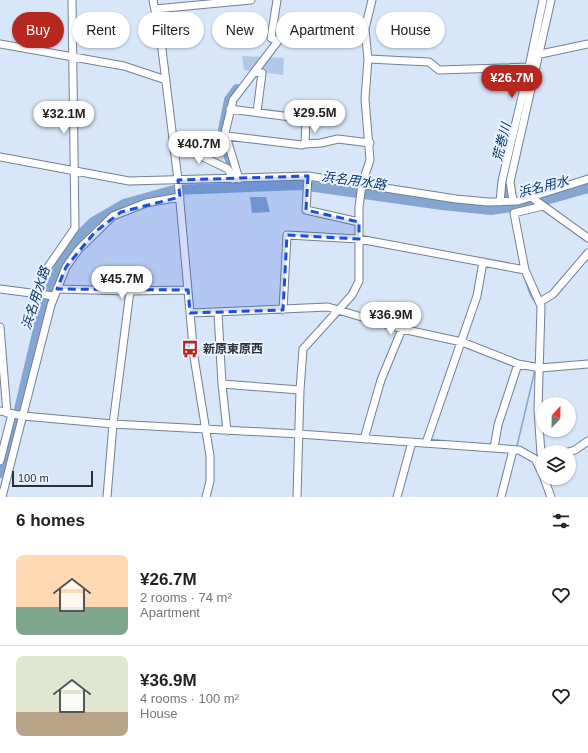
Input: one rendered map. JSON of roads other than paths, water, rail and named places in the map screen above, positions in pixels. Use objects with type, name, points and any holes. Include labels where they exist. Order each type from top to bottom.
[{"type":"street","points":[[48,267],[75,228],[75,58],[72,0]]},
{"type":"street","points":[[153,0],[166,80],[179,182],[194,357],[210,456],[210,481],[206,497]]},
{"type":"street","points":[[154,9],[224,1],[251,0]]},
{"type":"street","points":[[236,179],[227,136],[225,133],[230,109],[233,100],[255,72],[274,39],[277,0]]},
{"type":"street","points":[[297,497],[300,390],[303,349],[340,310],[352,295],[358,281],[360,198],[362,185],[370,160],[370,143],[365,99],[368,59],[365,29],[372,0]]},
{"type":"street","points":[[513,201],[510,182],[535,54],[543,0]]},
{"type":"street","points":[[500,202],[502,181],[529,67],[535,54],[551,0]]},
{"type":"street","points":[[0,44],[124,66],[166,80]]},
{"type":"street","points":[[535,54],[588,44]]},
{"type":"street","points":[[368,59],[429,62],[439,70],[529,67]]},
{"type":"street","points":[[255,72],[262,73],[257,112]]},
{"type":"street","points":[[230,109],[306,119],[305,144]]},
{"type":"street","points":[[227,136],[302,145],[338,139],[370,143]]},
{"type":"street","points":[[174,143],[228,169],[236,179]]},
{"type":"street","points":[[0,157],[129,181],[179,182],[236,179],[308,179],[362,185],[456,199],[500,202],[531,197],[588,179]]},
{"type":"street","points":[[308,179],[306,210],[360,222]]},
{"type":"street","points":[[0,461],[13,414],[52,296],[57,289],[66,267],[79,249],[113,216],[146,203],[180,197]]},
{"type":"street","points":[[531,197],[588,238]]},
{"type":"street","points":[[541,445],[538,410],[542,318],[540,302],[531,288],[525,270],[514,213],[543,206]]},
{"type":"street","points":[[283,310],[287,235],[359,239],[525,270]]},
{"type":"street","points":[[540,302],[553,294],[588,253]]},
{"type":"street","points":[[426,443],[477,296],[483,262]]},
{"type":"street","points":[[0,289],[52,296]]},
{"type":"street","points":[[57,289],[130,291],[188,290]]},
{"type":"street","points":[[107,497],[113,424],[130,291]]},
{"type":"street","points":[[190,313],[218,313],[328,307],[402,329],[462,342],[518,364],[540,368],[588,364]]},
{"type":"street","points":[[218,313],[222,384],[227,431]]},
{"type":"street","points":[[0,328],[13,414],[5,496]]},
{"type":"street","points":[[364,439],[381,380],[402,329]]},
{"type":"street","points":[[494,448],[498,425],[518,364]]},
{"type":"street","points":[[222,384],[300,390]]},
{"type":"street","points":[[13,414],[194,430],[206,429],[299,434],[494,448],[523,452],[535,459]]},
{"type":"street","points":[[576,449],[588,441]]},
{"type":"street","points":[[397,497],[412,442]]},
{"type":"street","points":[[501,497],[513,450]]},
{"type":"street","points":[[547,485],[551,497]]},
{"type":"waterway","points":[[235,176],[222,135],[229,100],[237,89]]},
{"type":"waterway","name":"荒巻川","points":[[505,198],[504,182],[520,121]]},
{"type":"waterway","name":"浜名用水路","points":[[0,473],[16,422],[44,304],[60,264],[78,237],[93,222],[124,204],[174,190],[301,185],[442,205],[491,210],[532,204],[588,188]]},
{"type":"waterway","name":"浜名用水路","points":[[78,230],[78,237]]},
{"type":"waterway","points":[[523,274],[530,294],[538,307]]},
{"type":"waterway","points":[[517,446],[535,370]]},
{"type":"place","name":"新原東原西","points":[[190,349]]},
{"type":"water label","name":"浜名用水","points":[[543,186]]}]
